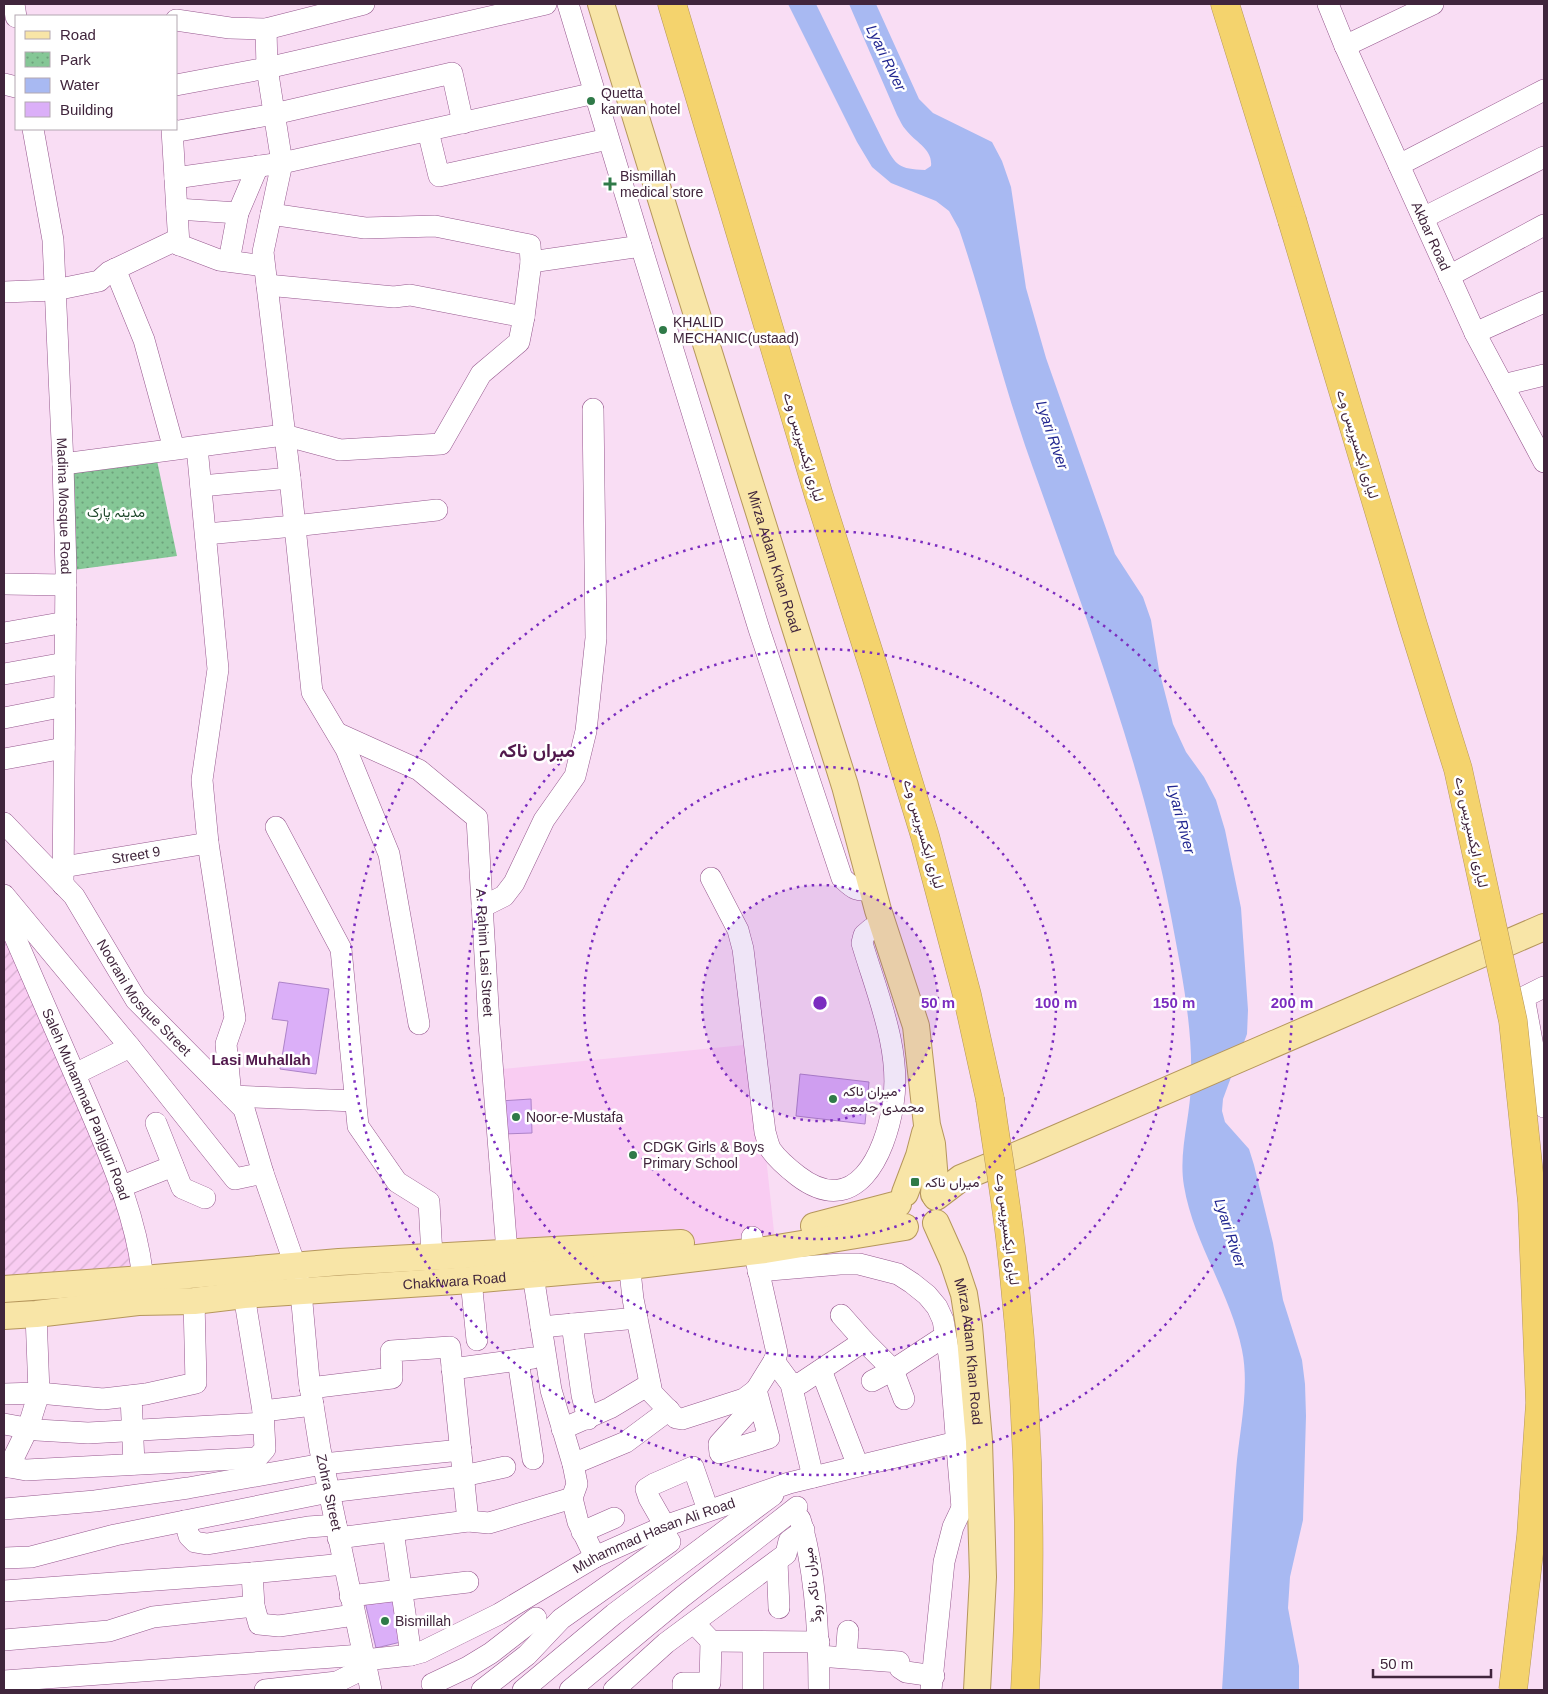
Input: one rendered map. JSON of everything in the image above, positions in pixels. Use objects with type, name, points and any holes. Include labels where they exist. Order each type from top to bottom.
[{"type":"highway","name":"لیاری ایکسپریس وے","points":[[672,4],[819,496],[925,836],[967,995],[990,1099],[1012,1255],[1024,1392],[1028,1566],[1025,1690]]},
{"type":"highway","name":"لیاری ایکسپریس وے","points":[[1225,4],[1458,769],[1513,1021],[1532,1202],[1540,1403],[1531,1536],[1513,1690]]},
{"type":"main road","name":"Mirza Adam Khan Road","points":[[601,4],[845,786],[872,889],[916,1026],[927,1124],[932,1144],[935,1195]]},
{"type":"main road","points":[[935,1195],[960,1178],[1482,956],[1544,927]]},
{"type":"main road","name":"Mirza Adam Khan Road","points":[[903,1208],[927,1124]]},
{"type":"main road","points":[[918,1188],[925,1189],[935,1195],[940,1203],[941,1210],[936,1223],[931,1228],[918,1232],[911,1230],[903,1208],[918,1188]]},
{"type":"main road","name":"Chakiwara Road","points":[[4,1289],[143,1290],[194,1301],[244,1295],[471,1280],[533,1263],[629,1256],[755,1253],[903,1208]]},
{"type":"main road","name":"Mirza Adam Khan Road","points":[[936,1223],[953,1261],[964,1294],[969,1326],[979,1441],[982,1577],[977,1690]]},
{"type":"main road","name":"Chakiwara Road","points":[[4,1316],[36,1314],[143,1290],[295,1265],[507,1252],[533,1263]]},
{"type":"street","points":[[178,20],[230,28],[266,29],[364,4]]},
{"type":"street","points":[[178,85],[267,68],[546,4]]},
{"type":"street","points":[[568,4],[640,246],[759,629],[842,878],[860,892],[872,889]]},
{"type":"street","name":"Akbar Road","points":[[1328,4],[1475,333],[1503,385],[1536,431],[1544,462]]},
{"type":"street","points":[[1346,46],[1433,4]]},
{"type":"street","points":[[266,29],[267,68],[282,163],[263,252],[290,478],[312,692],[346,749],[389,854],[419,1024]]},
{"type":"street","points":[[178,129],[274,114],[452,74],[463,123]]},
{"type":"street","points":[[1399,164],[1544,90]]},
{"type":"street","points":[[175,178],[282,163],[595,93]]},
{"type":"street","name":"Madina Mosque Road","points":[[33,130],[53,240],[63,464],[66,585],[63,876]]},
{"type":"street","points":[[172,130],[179,245]]},
{"type":"street","points":[[428,131],[439,176],[608,139]]},
{"type":"street","points":[[1423,218],[1544,157]]},
{"type":"street","points":[[229,261],[238,213],[258,166]]},
{"type":"street","points":[[177,208],[238,213]]},
{"type":"street","points":[[63,464],[284,435],[340,450],[441,444],[481,374],[519,342],[531,262],[530,245],[435,226],[365,228],[271,214]]},
{"type":"street","points":[[1449,276],[1544,225]]},
{"type":"street","points":[[4,292],[55,290],[99,281],[108,272],[172,242],[218,260],[229,261],[266,276],[394,298],[410,295],[524,317]]},
{"type":"street","points":[[531,262],[640,246]]},
{"type":"street","points":[[114,269],[144,340],[174,449]]},
{"type":"street","points":[[1475,333],[1544,302]]},
{"type":"street","points":[[1503,385],[1544,375]]},
{"type":"street","points":[[482,907],[504,896],[514,883],[544,820],[576,776],[586,731],[596,638],[593,410]]},
{"type":"street","points":[[197,446],[218,669],[202,780],[208,843],[235,1018],[226,1044],[231,1096],[355,1101]]},
{"type":"street","points":[[201,486],[290,478]]},
{"type":"street","points":[[206,534],[437,510]]},
{"type":"street","points":[[4,584],[66,585]]},
{"type":"street","points":[[4,633],[66,622]]},
{"type":"street","points":[[4,674],[65,663]]},
{"type":"street","points":[[4,718],[65,706]]},
{"type":"street","name":"A. Rahim Lasi Street","points":[[337,733],[419,770],[477,818],[489,1024],[507,1252]]},
{"type":"street","points":[[4,759],[64,748]]},
{"type":"street","name":"Noorani Mosque Street","points":[[4,823],[63,876],[136,1000],[244,1109],[263,1173],[295,1265],[300,1292]]},
{"type":"street","points":[[276,827],[340,948],[358,1126],[397,1182],[429,1202],[432,1256]]},
{"type":"street","name":"Street 9","points":[[63,876],[208,843]]},
{"type":"street","points":[[711,878],[738,930],[744,949],[765,1132],[770,1149],[789,1169],[804,1180],[830,1192],[852,1187],[870,1169],[883,1141],[893,1106],[895,1079],[891,1042],[862,943],[864,935],[871,929],[884,926]]},
{"type":"street","points":[[4,895],[236,1179],[263,1173]]},
{"type":"street","name":"Saleh Muhammad Panjguri Road","points":[[4,912],[113,1162],[133,1229],[143,1290]]},
{"type":"street","points":[[1544,987],[1524,997],[1541,1068],[1544,1107]]},
{"type":"street","points":[[74,1074],[130,1047]]},
{"type":"street","points":[[156,1124],[182,1188],[205,1198]]},
{"type":"street","points":[[120,1187],[173,1166]]},
{"type":"street","points":[[629,1256],[633,1299],[652,1393],[676,1418],[682,1419],[744,1398],[757,1396],[774,1361],[777,1353],[755,1253],[840,1264],[859,1264],[898,1274],[912,1283],[937,1308],[943,1320],[950,1361],[962,1508]]},
{"type":"street","points":[[533,1263],[551,1390],[577,1484],[572,1498],[578,1522],[595,1557]]},
{"type":"street","points":[[471,1280],[476,1340]]},
{"type":"street","name":"Zohra Street","points":[[300,1292],[312,1396],[323,1464],[371,1690]]},
{"type":"street","points":[[36,1314],[39,1393],[28,1428],[6,1467],[26,1470],[258,1458],[265,1449],[263,1417],[244,1295]]},
{"type":"street","points":[[4,1394],[39,1393],[103,1398],[146,1394],[196,1383],[194,1301]]},
{"type":"street","points":[[841,1316],[893,1370],[904,1399]]},
{"type":"street","points":[[541,1327],[637,1318]]},
{"type":"street","points":[[572,1324],[582,1395],[588,1419]]},
{"type":"street","points":[[872,1381],[893,1370],[946,1336]]},
{"type":"street","points":[[791,1384],[801,1384],[864,1341]]},
{"type":"street","points":[[4,1424],[88,1433],[263,1417],[312,1396],[392,1378],[391,1351],[450,1347],[468,1521]]},
{"type":"street","points":[[452,1369],[545,1356]]},
{"type":"street","points":[[518,1360],[533,1459]]},
{"type":"street","points":[[774,1361],[791,1384],[813,1477]]},
{"type":"street","points":[[821,1370],[858,1466]]},
{"type":"street","points":[[562,1429],[610,1408],[650,1384]]},
{"type":"street","points":[[131,1396],[134,1464]]},
{"type":"street","points":[[573,1464],[626,1442],[669,1410]]},
{"type":"street","name":"Muhammad Hasan Ali Road","points":[[4,1681],[364,1661],[417,1653],[499,1614],[595,1557],[663,1527],[789,1482],[957,1442]]},
{"type":"street","points":[[4,1509],[113,1499],[323,1464],[461,1450]]},
{"type":"street","points":[[4,1558],[30,1557],[115,1535],[329,1492],[463,1476],[505,1467]]},
{"type":"street","points":[[482,1690],[527,1655],[561,1619],[670,1542],[648,1498],[646,1489],[693,1467],[708,1510]]},
{"type":"street","points":[[523,1690],[614,1614],[789,1482]]},
{"type":"street","name":"میراں ناکہ روڈ","points":[[789,1482],[807,1542],[819,1649],[819,1690]]},
{"type":"street","name":"Mirza Adam Khan Road","points":[[932,1683],[944,1562],[953,1527],[962,1508],[979,1500],[979,1485]]},
{"type":"street","points":[[184,1521],[189,1536],[195,1542],[207,1544],[308,1527],[337,1531],[393,1531],[468,1521],[489,1523],[572,1498]]},
{"type":"street","points":[[570,1690],[682,1597],[797,1507]]},
{"type":"street","points":[[582,1532],[614,1518]]},
{"type":"street","points":[[614,1690],[666,1643],[786,1554],[789,1541],[804,1530]]},
{"type":"street","points":[[393,1531],[401,1590],[417,1653],[433,1687],[490,1653],[536,1618]]},
{"type":"street","points":[[777,1561],[779,1608]]},
{"type":"street","points":[[4,1591],[252,1573],[344,1564]]},
{"type":"street","points":[[252,1573],[254,1606],[259,1624],[279,1626],[401,1590],[468,1582]]},
{"type":"street","points":[[4,1640],[109,1631],[153,1617],[254,1606]]},
{"type":"street","points":[[683,1690],[683,1683],[710,1683],[711,1641],[694,1623]]},
{"type":"street","points":[[846,1658],[848,1631]]},
{"type":"street","points":[[711,1641],[753,1642],[819,1649],[846,1658],[899,1662],[900,1668],[906,1672],[932,1683]]},
{"type":"street","points":[[753,1642],[753,1690]]},
{"type":"street","points":[[265,1690],[338,1686],[364,1661]]},
{"type":"shaded area","points":[[4,912],[113,1161],[141,1287],[4,1295]]},
{"type":"shaded area","name":"CDGK Girls & Boys Primary School","points":[[754,1044],[775,1241],[507,1264],[493,1070]]},
{"type":"green space","name":"مدینہ پارک","points":[[155,451],[177,556],[66,571],[63,464]]},
{"type":"water","name":"Lyari River","points":[[788,4],[816,4],[884,143],[899,165],[909,169],[925,170],[931,166],[931,160],[923,146],[901,123],[849,4],[876,4],[919,99],[933,113],[992,142],[1002,161],[1011,187],[1026,288],[1046,358],[1115,554],[1143,597],[1151,620],[1159,670],[1173,724],[1186,752],[1204,777],[1216,800],[1225,830],[1241,908],[1248,1010],[1247,1034],[1223,1099],[1222,1111],[1225,1122],[1249,1149],[1254,1165],[1273,1243],[1283,1300],[1302,1360],[1305,1384],[1303,1520],[1290,1577],[1288,1608],[1299,1666],[1299,1690],[1222,1690],[1237,1456],[1243,1410],[1244,1365],[1237,1329],[1195,1227],[1184,1186],[1183,1160],[1191,1081],[1186,998],[1160,864],[1133,762],[1101,660],[1021,435],[959,229],[949,211],[936,201],[891,183],[872,167],[857,142]]},
{"type":"building","points":[[279,982],[329,989],[316,1074],[280,1069],[288,1021],[272,1019]]},
{"type":"building","name":"میران ناکہ محمدی جامعہ","points":[[800,1074],[869,1082],[865,1124],[796,1116]]},
{"type":"building","name":"Noor-e-Mustafa","points":[[531,1099],[532,1133],[503,1134],[500,1101]]},
{"type":"building","name":"Bismillah","points":[[393,1594],[405,1641],[376,1648],[365,1602]]},
{"type":"place","name":"Quetta karwan hotel","points":[[591,101]]},
{"type":"place","name":"Bismillah medical store","points":[[610,184]]},
{"type":"place","name":"KHALID MECHANIC(ustaad)","points":[[663,330]]},
{"type":"place","name":"میران ناکہ محمدی جامعہ","points":[[833,1099]]},
{"type":"place","name":"Noor-e-Mustafa","points":[[516,1117]]},
{"type":"place","name":"CDGK Girls & Boys Primary School","points":[[633,1155]]},
{"type":"place","name":"میراں ناکہ","points":[[915,1182]]},
{"type":"place","name":"Bismillah","points":[[385,1621]]},
{"type":"district","name":"میراں ناکہ","points":[[537,750]]},
{"type":"district","name":"Lasi Muhallah","points":[[261,1060]]}]
